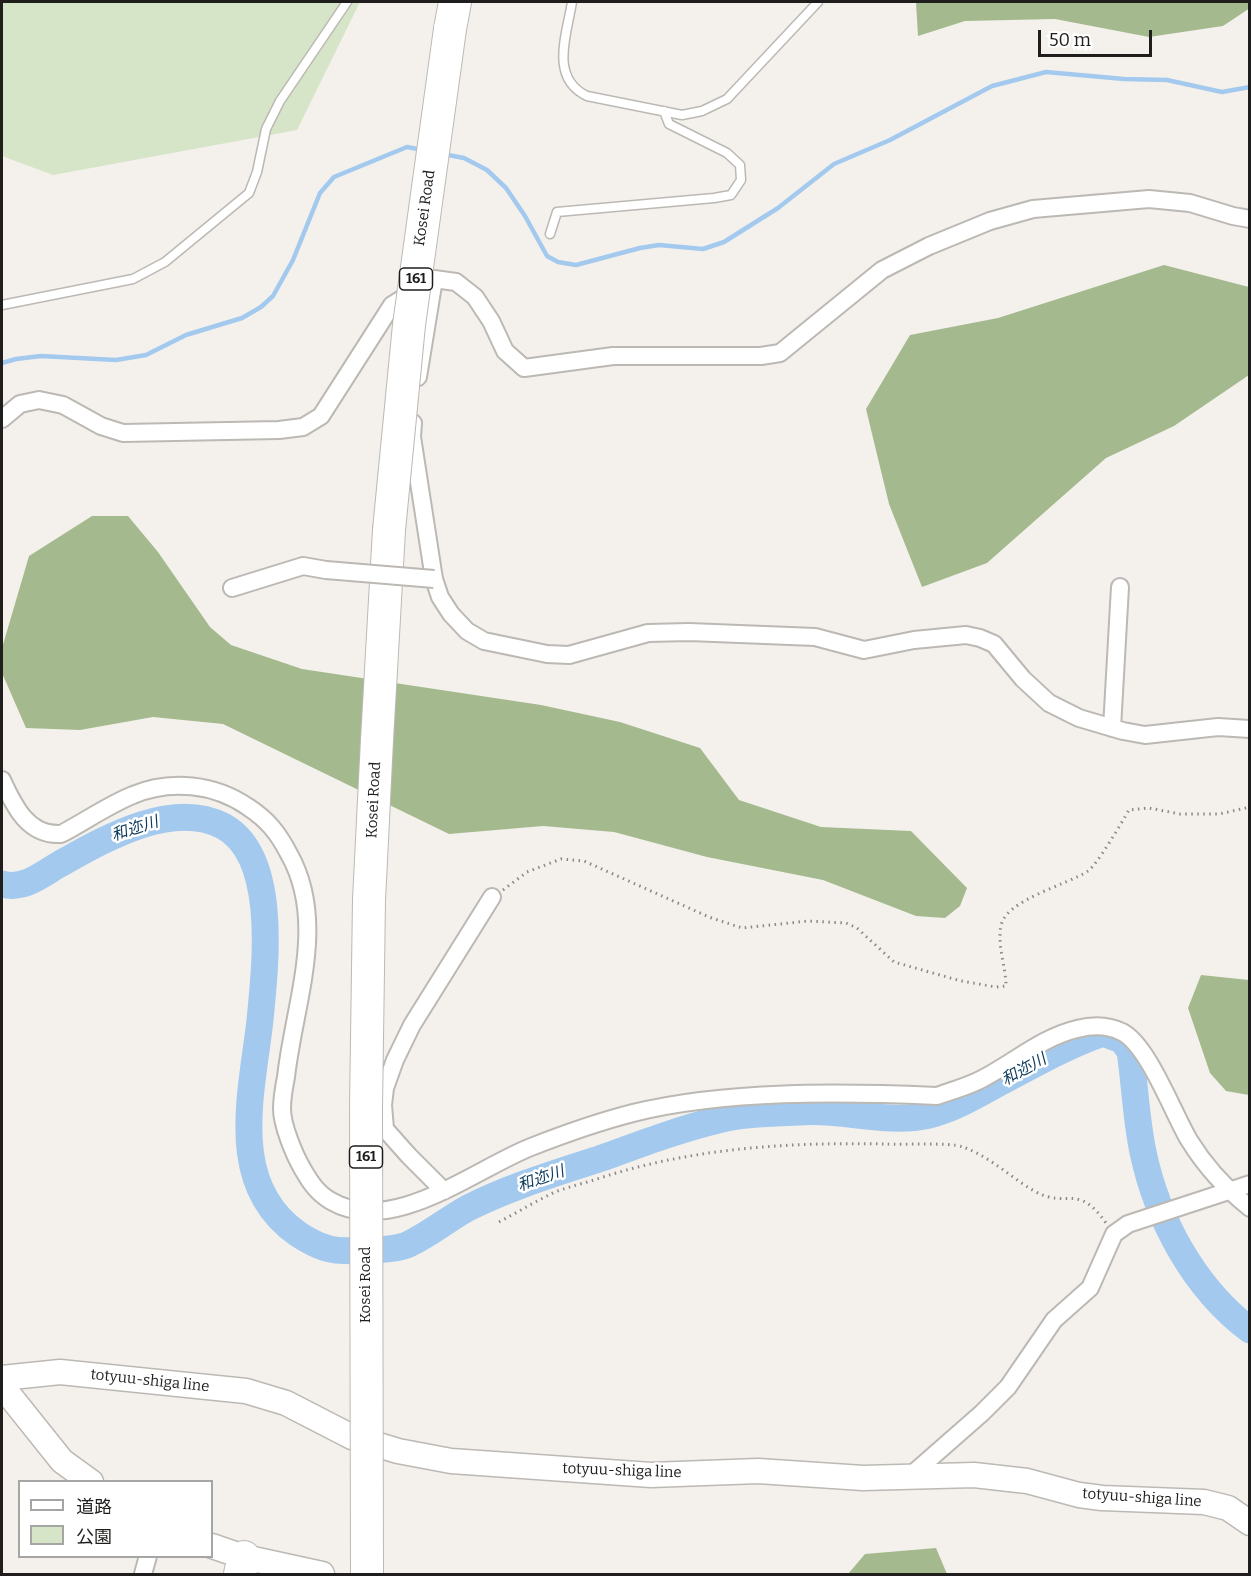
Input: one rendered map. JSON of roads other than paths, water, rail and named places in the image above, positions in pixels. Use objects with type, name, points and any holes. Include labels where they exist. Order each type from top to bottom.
[{"type":"highway","name":"Kosei Road","points":[[367,1575],[366,1108],[369,900],[377,740],[389,530],[410,325],[452,11]]},
{"type":"main road","name":"totyuu-shiga line","points":[[2,1378],[60,1372],[137,1378],[246,1391],[286,1403],[352,1437],[398,1451],[451,1461],[651,1475],[758,1471],[863,1478],[974,1475],[1027,1481],[1079,1495],[1102,1498],[1204,1502],[1228,1508],[1250,1523]]},
{"type":"main road","points":[[2,1386],[62,1461],[88,1480]]},
{"type":"main road","points":[[213,1547],[242,1566],[321,1575]]},
{"type":"street","points":[[2,419],[20,404],[39,400],[63,405],[101,426],[123,433],[279,430],[303,427],[321,417],[392,305],[434,279],[456,282],[475,297],[491,321],[505,351],[524,368],[614,356],[761,356],[780,353],[882,270],[929,246],[980,225],[1033,209],[1149,198],[1190,203],[1250,219]]},
{"type":"street","points":[[434,279],[412,437],[434,579],[440,597],[466,631],[484,641],[547,654],[569,655],[648,633],[815,638],[864,650],[914,640],[966,635],[994,644],[1023,679],[1049,703],[1079,718],[1145,735],[1218,727],[1250,729]]},
{"type":"street","points":[[232,588],[303,566],[434,579]]},
{"type":"street","points":[[1112,728],[1120,587]]},
{"type":"street","points":[[2,780],[13,804],[28,822],[38,831],[48,835],[61,834],[133,795],[168,785],[191,786],[238,800],[276,830],[294,863],[302,886],[308,923],[304,973],[289,1046],[282,1111],[295,1156],[313,1188],[331,1201],[351,1210],[393,1210],[429,1199],[524,1150],[567,1133],[634,1113],[692,1103],[769,1095],[937,1096],[981,1079],[1052,1038],[1076,1029],[1102,1026],[1122,1032],[1131,1039],[1149,1064],[1190,1141],[1228,1191],[1250,1208]]},
{"type":"street","points":[[444,1191],[385,1129],[383,1105],[385,1088],[395,1060],[412,1025],[492,897]]},
{"type":"street","points":[[909,1477],[1008,1387],[1054,1320],[1090,1288],[1114,1234],[1128,1224],[1180,1205],[1250,1184]]},
{"type":"street","points":[[143,1575],[148,1558]]},
{"type":"lane","points":[[2,305],[133,279],[165,262],[249,193],[257,172],[266,129],[280,101],[347,2]]},
{"type":"lane","points":[[572,2],[562,61],[566,79],[587,96],[682,115],[702,111],[727,99],[818,2]]},
{"type":"lane","points":[[550,234],[557,212],[731,195],[741,180],[740,165],[727,153],[669,124],[664,111]]},
{"type":"waterway","points":[[443,154],[464,158],[487,170],[506,188],[525,216],[547,256],[558,262],[576,265],[659,245],[703,249],[724,242],[778,208],[834,164],[890,140],[992,86],[1046,72],[1124,79],[1167,80],[1222,92],[1250,87]]},
{"type":"waterway","points":[[2,363],[41,356],[116,360],[146,355],[186,335],[242,318],[261,307],[273,296],[293,260],[320,193],[334,177],[407,147],[423,150]]},
{"type":"waterway","name":"和迩川","points":[[2,884],[24,884],[116,835],[160,820],[182,817],[203,819],[223,826],[241,841],[253,862],[261,887],[265,943],[260,1020],[250,1107],[249,1136],[252,1164],[261,1190],[275,1213],[298,1234],[322,1247],[355,1251],[381,1250],[409,1244],[468,1208],[502,1193],[663,1136],[731,1117],[815,1111],[896,1118],[929,1115],[974,1097],[1050,1056],[1103,1033],[1122,1040],[1130,1051],[1143,1152],[1149,1177],[1168,1227],[1195,1273],[1230,1313],[1250,1330]]}]
